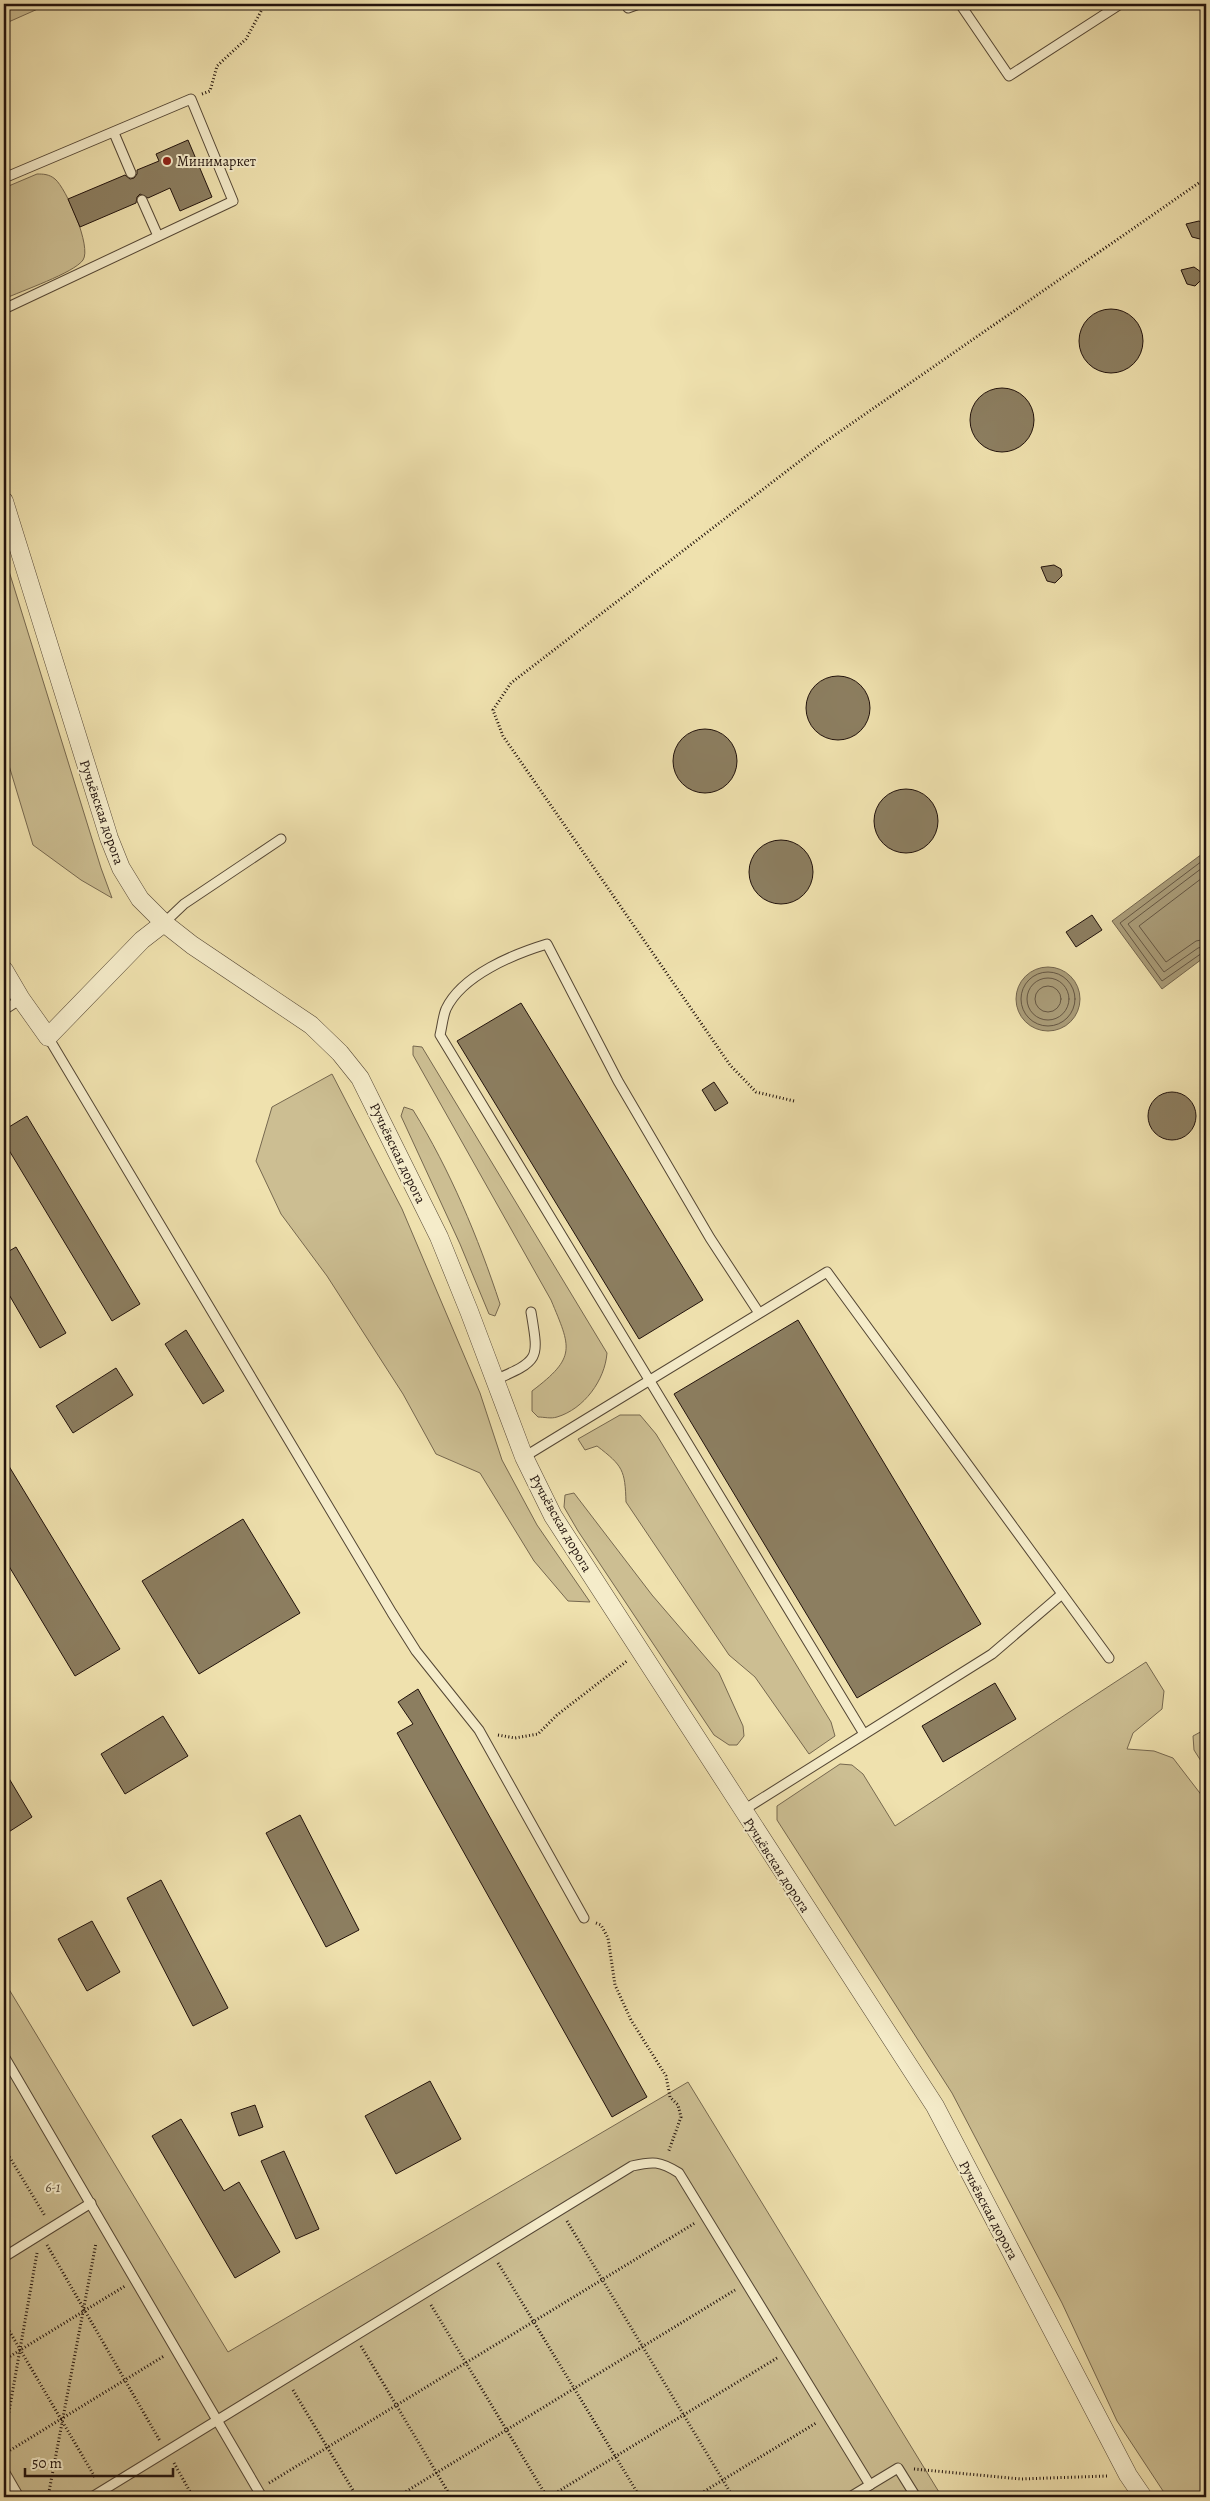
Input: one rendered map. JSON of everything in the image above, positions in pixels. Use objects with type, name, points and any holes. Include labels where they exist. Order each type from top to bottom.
[{"type":"street","name":"Ручьёвская дорога","points":[[4,501],[109,838],[121,868],[140,899],[164,923],[192,945],[312,1025],[340,1052],[360,1078],[439,1237],[524,1458],[553,1516],[934,2106],[1128,2475],[1143,2497]]},
{"type":"street","points":[[4,970],[21,999],[48,1037],[142,940],[164,923]]},
{"type":"lane","points":[[628,8],[639,4]]},
{"type":"lane","points":[[960,4],[1009,76],[1119,5]]},
{"type":"lane","points":[[4,178],[191,99],[233,201],[4,310]]},
{"type":"lane","points":[[114,133],[131,173]]},
{"type":"lane","points":[[142,200],[158,236]]},
{"type":"lane","points":[[164,923],[184,904],[281,839]]},
{"type":"lane","points":[[759,1314],[710,1238],[618,1081],[547,944],[518,953],[477,976],[457,992],[446,1010],[440,1035],[864,1734]]},
{"type":"lane","points":[[4,1010],[21,999]]},
{"type":"lane","points":[[48,1037],[392,1613],[416,1650],[479,1730],[584,1918]]},
{"type":"lane","points":[[524,1458],[828,1272],[1109,1658]]},
{"type":"lane","points":[[495,1380],[519,1369],[532,1359],[537,1347],[531,1312]]},
{"type":"lane","points":[[742,1811],[992,1654],[1062,1594]]},
{"type":"lane","points":[[4,2056],[259,2493]]},
{"type":"lane","points":[[92,2497],[632,2166],[648,2162],[664,2164],[679,2172],[870,2485]]},
{"type":"lane","points":[[4,2258],[91,2203]]},
{"type":"lane","points":[[850,2497],[898,2468],[916,2497]]},
{"type":"lane","points":[[4,2470],[20,2497]]},
{"type":"path","points":[[191,99],[210,91],[218,66],[246,39],[265,4]]},
{"type":"path","points":[[794,1101],[756,1092],[730,1065],[503,736],[493,710],[511,683],[822,444],[1206,178]]},
{"type":"path","points":[[479,1730],[515,1738],[538,1734],[557,1715],[640,1652]]},
{"type":"path","points":[[584,1918],[601,1925],[608,1938],[615,1985],[631,2020],[666,2076],[670,2097],[681,2111],[681,2117],[664,2164]]},
{"type":"path","points":[[4,2148],[52,2228]]},
{"type":"path","points":[[4,2162],[10,2159]]},
{"type":"path","points":[[560,2210],[733,2497]]},
{"type":"path","points":[[259,2493],[327,2447],[706,2216]]},
{"type":"path","points":[[48,2497],[100,2220]]},
{"type":"path","points":[[41,2235],[194,2497]]},
{"type":"path","points":[[4,2440],[41,2235]]},
{"type":"path","points":[[492,2252],[640,2497]]},
{"type":"path","points":[[4,2360],[136,2280]]},
{"type":"path","points":[[398,2497],[746,2283]]},
{"type":"path","points":[[424,2293],[548,2497],[788,2351]]},
{"type":"path","points":[[4,2322],[103,2490]]},
{"type":"path","points":[[354,2335],[452,2497]]},
{"type":"path","points":[[4,2454],[176,2349]]},
{"type":"path","points":[[286,2379],[357,2497]]},
{"type":"path","points":[[695,2497],[828,2416]]},
{"type":"path","points":[[898,2468],[1021,2479],[1128,2475]]},
{"type":"green space","points":[[4,4],[49,4],[4,24]]},
{"type":"green space","points":[[37,174],[53,177],[60,185],[71,205],[81,231],[85,253],[83,260],[78,265],[4,299],[4,188]]},
{"type":"green space","points":[[4,555],[112,898],[81,880],[33,845],[4,749]]},
{"type":"green space","points":[[413,1046],[422,1047],[607,1353],[602,1373],[591,1392],[576,1407],[555,1418],[538,1417],[532,1411],[532,1391],[557,1369],[563,1360],[566,1351],[566,1341],[563,1330],[551,1300],[413,1055]]},
{"type":"green space","points":[[332,1074],[402,1209],[480,1393],[502,1460],[537,1525],[590,1602],[568,1601],[534,1561],[480,1473],[436,1454],[403,1394],[327,1276],[281,1214],[256,1161],[272,1107]]},
{"type":"green space","points":[[404,1107],[413,1110],[439,1156],[462,1204],[500,1304],[495,1316],[489,1314],[460,1244],[401,1116]]},
{"type":"green space","points":[[620,1415],[640,1415],[656,1434],[831,1722],[835,1736],[809,1754],[755,1677],[729,1655],[626,1502],[625,1483],[617,1464],[597,1446],[585,1450],[578,1439]]},
{"type":"green space","points":[[574,1493],[652,1595],[719,1673],[743,1726],[744,1736],[737,1745],[729,1745],[714,1735],[578,1531],[564,1507],[565,1495]]},
{"type":"green space","points":[[1146,1662],[1164,1691],[1162,1709],[1133,1733],[1127,1749],[1154,1751],[1173,1758],[1206,1801],[1206,2497],[1167,2497],[1117,2421],[1062,2303],[952,2093],[777,1820],[777,1806],[840,1764],[852,1765],[863,1774],[895,1826]]},
{"type":"green space","points":[[1206,1729],[1206,1769],[1194,1750],[1193,1736]]},
{"type":"green space","name":"6-1","points":[[4,1981],[228,2352],[688,2082],[942,2497],[4,2497]]},
{"type":"water","points":[[1206,851],[1206,956],[1162,989],[1112,921]]},
{"type":"water","points":[[1042,967],[1054,967],[1071,976],[1078,987],[1080,999],[1078,1011],[1071,1022],[1054,1031],[1042,1031],[1030,1026],[1021,1017],[1016,1005],[1016,993],[1021,981],[1030,972]]},
{"type":"building","points":[[188,140],[212,197],[180,211],[170,188],[148,198],[140,194],[137,197],[136,203],[80,227],[68,199],[125,175],[130,179],[134,178],[137,170],[159,161],[156,154]]},
{"type":"building","points":[[1199,221],[1205,225],[1206,230],[1206,233],[1200,239],[1192,237],[1186,224]]},
{"type":"building","points":[[1194,267],[1201,272],[1202,279],[1195,286],[1187,284],[1181,270]]},
{"type":"building","points":[[1105,309],[1117,309],[1134,318],[1141,329],[1143,341],[1141,353],[1134,364],[1117,373],[1105,373],[1093,368],[1084,359],[1079,347],[1079,335],[1084,323],[1093,314]]},
{"type":"building","points":[[996,388],[1008,388],[1025,397],[1032,408],[1034,420],[1032,432],[1025,443],[1008,452],[996,452],[984,447],[975,438],[970,426],[970,414],[975,402],[984,393]]},
{"type":"building","points":[[1054,565],[1061,569],[1062,576],[1055,583],[1047,581],[1041,567]]},
{"type":"building","points":[[832,676],[844,676],[861,685],[868,696],[870,708],[868,720],[861,731],[844,740],[832,740],[820,735],[811,726],[806,714],[806,702],[811,690],[820,681]]},
{"type":"building","points":[[699,729],[711,729],[728,738],[735,749],[737,761],[735,773],[728,784],[711,793],[699,793],[687,788],[678,779],[673,767],[673,755],[678,743],[687,734]]},
{"type":"building","points":[[900,789],[912,789],[929,798],[936,809],[938,821],[936,833],[929,844],[912,853],[900,853],[888,848],[879,839],[874,827],[874,815],[879,803],[888,794]]},
{"type":"building","points":[[775,840],[787,840],[804,849],[811,860],[813,872],[811,884],[804,895],[787,904],[775,904],[763,899],[754,890],[749,878],[749,866],[754,854],[763,845]]},
{"type":"building","points":[[1092,915],[1102,930],[1076,947],[1066,932]]},
{"type":"building","points":[[521,1003],[703,1300],[639,1339],[457,1041]]},
{"type":"building","points":[[714,1082],[728,1103],[715,1111],[702,1090]]},
{"type":"building","points":[[1167,1092],[1177,1092],[1186,1096],[1192,1102],[1195,1107],[1195,1125],[1186,1136],[1177,1140],[1167,1140],[1158,1136],[1152,1130],[1148,1121],[1148,1111],[1152,1102],[1158,1096]]},
{"type":"building","points":[[27,1116],[140,1304],[112,1321],[4,1142],[4,1130]]},
{"type":"building","points":[[16,1247],[66,1333],[40,1348],[4,1286],[4,1254]]},
{"type":"building","points":[[798,1320],[981,1624],[857,1698],[674,1394]]},
{"type":"building","points":[[186,1330],[224,1391],[203,1404],[165,1344]]},
{"type":"building","points":[[116,1368],[133,1395],[73,1433],[56,1406]]},
{"type":"building","points":[[4,1458],[120,1649],[75,1676],[4,1558]]},
{"type":"building","points":[[243,1519],[300,1613],[199,1674],[142,1581]]},
{"type":"building","points":[[995,1683],[1016,1719],[943,1762],[922,1726]]},
{"type":"building","points":[[418,1689],[647,2097],[612,2117],[397,1733],[413,1724],[398,1702]]},
{"type":"building","points":[[163,1716],[188,1756],[125,1794],[101,1754]]},
{"type":"building","points":[[4,1770],[32,1817],[4,1835]]},
{"type":"building","points":[[300,1815],[359,1930],[326,1947],[266,1833]]},
{"type":"building","points":[[161,1880],[228,2008],[193,2026],[127,1898]]},
{"type":"building","points":[[92,1921],[120,1972],[87,1991],[58,1939]]},
{"type":"building","points":[[430,2081],[461,2139],[396,2174],[365,2116]]},
{"type":"building","points":[[255,2105],[263,2127],[239,2136],[231,2113]]},
{"type":"building","points":[[181,2119],[224,2191],[239,2182],[280,2252],[235,2278],[152,2136]]},
{"type":"building","points":[[284,2151],[319,2229],[296,2239],[261,2161]]},
{"type":"place","name":"Минимаркет","points":[[167,161]]}]
